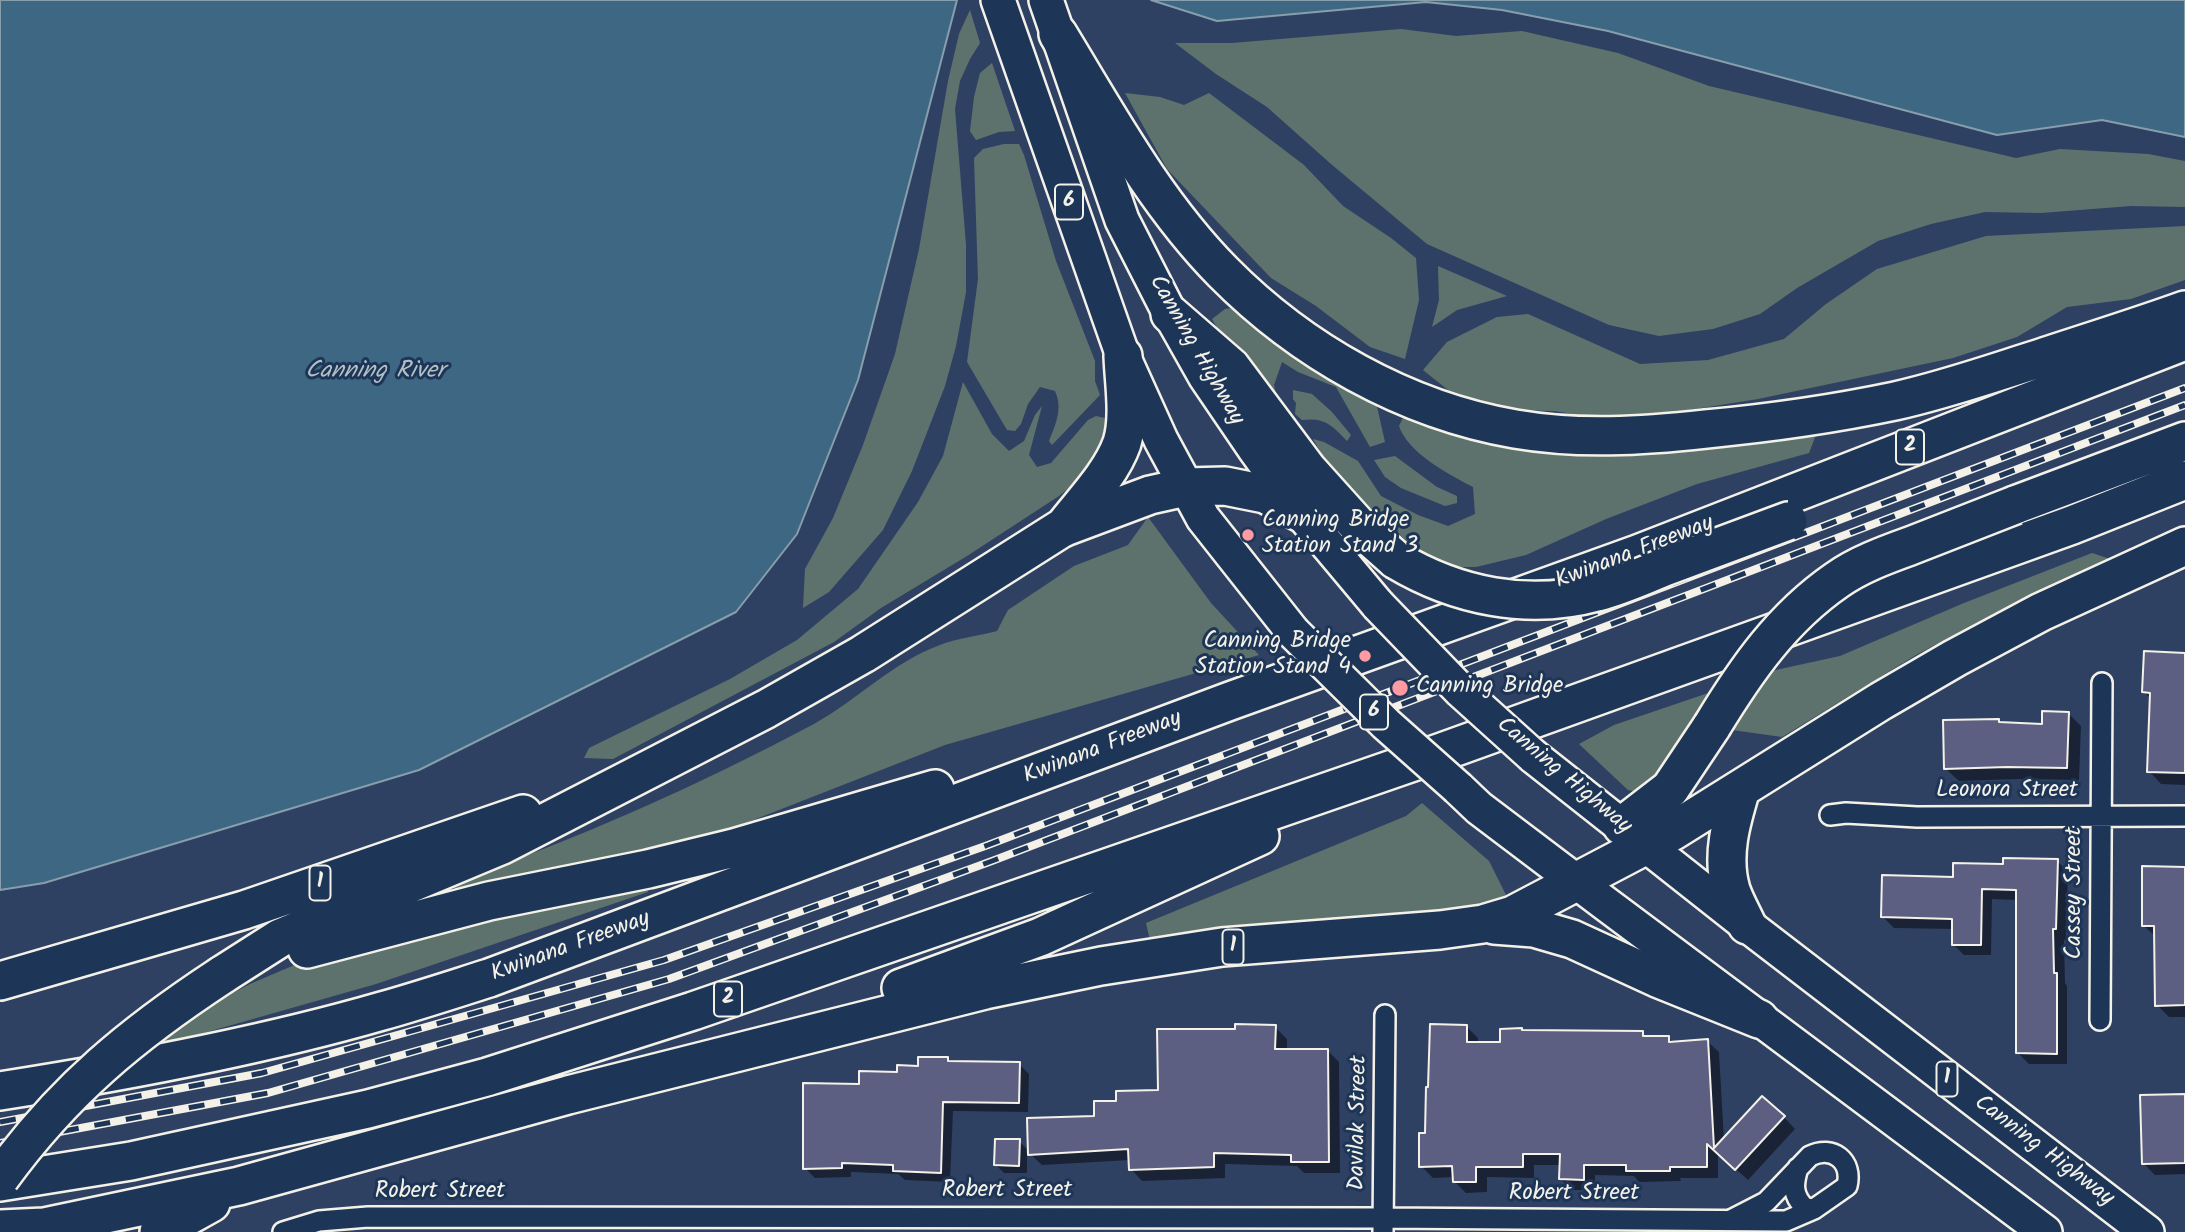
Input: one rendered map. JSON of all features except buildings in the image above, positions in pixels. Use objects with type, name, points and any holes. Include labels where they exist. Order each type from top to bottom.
[{"type":"highway","name":"6","points":[[998,0],[1123,356],[1161,440],[1203,518],[1293,632],[1386,724],[1479,808],[1759,1018]]},
{"type":"highway","name":"Canning Highway","points":[[1046,0],[1122,220],[1170,314],[1205,376],[1301,513],[1378,605],[1461,691],[1533,756],[1747,925],[2147,1232]]},
{"type":"highway","points":[[1058,34],[1177,221],[1245,293],[1305,340],[1374,382],[1409,398],[1478,421],[1544,433],[1610,437],[1748,425],[1828,413],[1896,401],[1960,384],[2185,310]]},
{"type":"highway","points":[[1170,314],[1231,367],[1308,470],[1362,530],[1396,560],[1432,580],[1494,598],[1547,600],[1597,592],[2089,405],[2185,360]]},
{"type":"highway","name":"Kwinana Freeway","points":[[0,1091],[154,1065],[267,1040],[381,1012],[489,978],[1230,701],[1635,555],[2185,341]]},
{"type":"highway","name":"1","points":[[1062,528],[1102,479],[1121,445],[1125,424],[1123,356]]},
{"type":"highway","points":[[1483,924],[1527,909],[1577,882],[1634,836],[1670,789],[1741,678],[1764,648],[1787,621],[1838,579],[1879,558],[2185,441]]},
{"type":"highway","name":"2","points":[[0,1180],[131,1161],[368,1109],[487,1077],[836,962],[1439,753],[2025,542],[2185,480]]},
{"type":"highway","name":"1","points":[[0,981],[244,910],[464,832],[634,778],[766,709],[863,654],[1062,528],[1150,495],[1186,487],[1225,486],[1265,494],[1301,513]]},
{"type":"highway","points":[[1634,836],[1741,789],[1881,701],[2040,612],[2185,546]]},
{"type":"highway","points":[[222,975],[335,940],[439,914],[734,848],[1230,701]]},
{"type":"highway","points":[[568,1095],[937,977],[1040,937],[1439,753]]},
{"type":"highway","points":[[0,1180],[42,1124],[81,1082],[146,1027],[280,938],[500,846],[634,778]]},
{"type":"highway","points":[[1741,789],[1729,828],[1726,863],[1731,890],[1747,925]]},
{"type":"highway","name":"1","points":[[0,1229],[44,1227],[239,1186],[568,1095],[985,990],[1060,974],[1222,947],[1483,924],[1534,928],[1572,939],[1657,978],[1759,1018],[2045,1232]]},
{"type":"highway","points":[[159,1232],[239,1186]]},
{"type":"street","name":"Cassey Street","points":[[2100,1020],[2102,683]]},
{"type":"street","name":"Leonora Street","points":[[1830,815],[2185,816]]},
{"type":"street","name":"Davilak Street","points":[[1383,1225],[1385,1014]]},
{"type":"street","name":"Robert Street","points":[[283,1232],[319,1221],[368,1217],[668,1224],[1383,1225],[1786,1221],[1814,1209],[1847,1185],[1849,1176],[1843,1161],[1829,1151],[1810,1156],[1766,1202],[1731,1220]]},
{"type":"street","points":[[1798,1168],[1794,1181],[1797,1200],[1805,1208],[1814,1209]]},
{"type":"green space","points":[[970,10],[980,43],[960,81],[955,109],[966,245],[966,292],[945,386],[912,471],[883,530],[829,592],[803,608],[805,569],[833,518],[863,445],[895,354],[919,249],[948,81],[959,34]]},
{"type":"green space","points":[[1401,29],[1456,36],[1522,31],[1618,53],[1709,86],[2016,158],[2060,149],[2148,154],[2185,161],[2185,207],[2131,206],[2041,213],[1985,212],[1931,224],[1878,241],[1797,288],[1760,314],[1713,329],[1659,336],[1609,325],[1427,244],[1267,107],[1175,43],[1232,43]]},
{"type":"green space","points":[[992,63],[1015,131],[999,132],[976,140],[970,131],[974,97],[980,73]]},
{"type":"green space","points":[[1125,93],[1160,97],[1184,105],[1209,93],[1304,165],[1343,206],[1416,258],[1419,300],[1405,359],[1370,347],[1316,306],[1271,278],[1167,169]]},
{"type":"green space","points":[[1019,144],[1024,155],[1056,261],[1095,361],[1095,381],[1100,395],[1052,445],[1049,441],[1058,410],[1055,391],[1040,387],[1028,404],[1021,424],[1015,431],[1007,430],[967,362],[978,279],[974,158],[983,149]]},
{"type":"green space","points":[[2185,226],[2185,280],[2131,299],[2067,307],[2017,337],[1953,358],[1758,399],[1620,421],[1554,411],[1505,410],[1448,390],[1423,370],[1447,342],[1497,317],[1528,314],[1640,364],[1708,360],[1784,339],[1826,304],[1877,269],[1986,236]]},
{"type":"green space","points":[[1438,266],[1507,296],[1457,310],[1432,327],[1439,300]]},
{"type":"green space","points":[[1241,307],[1255,318],[1262,332],[1283,341],[1376,402],[1385,442],[1370,447],[1336,387],[1298,372],[1282,362],[1274,385],[1282,422],[1227,346],[1212,319],[1225,309]]},
{"type":"green space","points":[[963,382],[992,434],[1009,451],[1024,441],[1035,415],[1042,406],[1029,455],[1037,467],[1051,463],[1088,420],[1096,416],[1105,418],[1107,430],[1084,476],[1059,496],[881,608],[834,642],[613,759],[584,758],[589,748],[730,679],[797,640],[858,589],[918,502],[943,456]]},
{"type":"green space","points":[[1293,390],[1312,394],[1332,412],[1351,435],[1347,441],[1328,423],[1302,420],[1295,414]]},
{"type":"green space","points":[[1406,411],[1545,451],[1638,454],[1817,432],[1809,453],[1697,484],[1606,519],[1526,555],[1476,567],[1443,567],[1372,512],[1323,456],[1313,439],[1324,442],[1358,461],[1381,496],[1418,515],[1448,526],[1475,514],[1473,487],[1430,462],[1404,436],[1399,426]]},
{"type":"green space","points":[[1395,456],[1437,487],[1457,496],[1457,503],[1445,506],[1401,488],[1385,477],[1374,460]]},
{"type":"green space","points":[[1148,517],[1211,603],[1259,655],[945,745],[715,835],[604,863],[456,894],[453,883],[636,810],[770,747],[814,724],[923,652],[947,643],[997,631],[1008,610],[1074,566],[1128,545]]},
{"type":"green space","points":[[2092,553],[2110,559],[2022,599],[1916,655],[1782,737],[1732,730],[1702,710],[1680,752],[1644,793],[1628,790],[1579,744],[1614,725],[1776,670],[1840,656],[1964,603]]},
{"type":"green space","points":[[1422,803],[1489,861],[1508,899],[1463,910],[1151,945],[1146,923],[1406,816]]},
{"type":"green space","points":[[641,879],[648,892],[376,984],[158,1046],[160,1036],[192,1015],[250,984],[318,955]]},
{"type":"water","name":"Canning River","points":[[0,0],[957,0],[858,380],[797,534],[736,612],[419,770],[44,883],[0,890]]},
{"type":"water","points":[[1151,0],[2185,0],[2185,137],[2102,120],[1997,135],[1608,31],[1502,10],[1426,2],[1217,21]]},
{"type":"railway","points":[[0,1122],[262,1073],[664,960],[988,845],[2185,388]]},
{"type":"railway","points":[[0,1143],[268,1093],[669,979],[992,861],[2185,405]]},
{"type":"place","name":"Canning Bridge Station Stand 3","points":[[1248,535]]},
{"type":"place","name":"Canning Bridge Station Stand 4","points":[[1365,656]]},
{"type":"place","name":"Canning Bridge","points":[[1400,688]]}]
